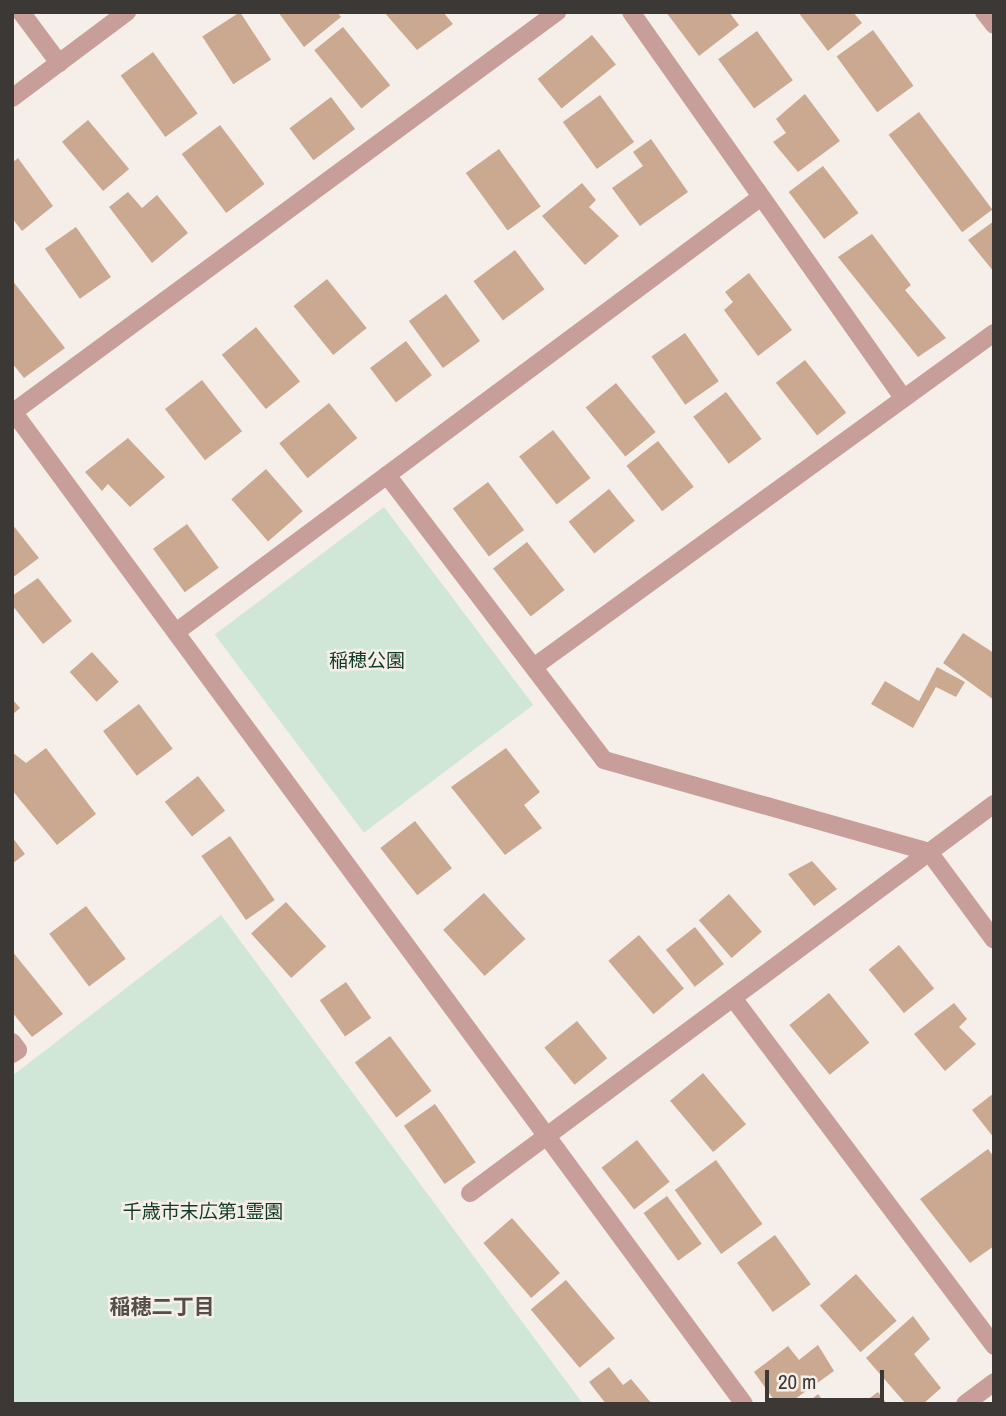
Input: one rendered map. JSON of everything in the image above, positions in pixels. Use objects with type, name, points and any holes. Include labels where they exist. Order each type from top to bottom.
[{"type":"street","points":[[21,12],[59,63]]},
{"type":"street","points":[[12,98],[127,12]]},
{"type":"street","points":[[557,12],[13,412],[744,1404]]},
{"type":"street","points":[[631,12],[904,398]]},
{"type":"street","points":[[984,12],[994,25]]},
{"type":"street","points":[[176,632],[761,197]]},
{"type":"street","points":[[535,666],[994,333]]},
{"type":"street","points":[[387,475],[604,760],[929,852],[994,940]]},
{"type":"street","points":[[471,1194],[994,804]]},
{"type":"street","points":[[733,998],[994,1346]]},
{"type":"street","points":[[12,1042],[18,1050],[12,1054]]},
{"type":"street","points":[[965,1404],[994,1382]]},
{"type":"green space","name":"稲穂公園","points":[[384,507],[533,705],[364,833],[215,635]]},
{"type":"green space","name":"千歳市末広第1霊園","points":[[221,915],[583,1404],[12,1404],[12,1076]]},
{"type":"building","points":[[240,12],[271,60],[233,84],[202,37]]},
{"type":"building","points":[[278,12],[337,12],[341,17],[304,47]]},
{"type":"building","points":[[384,12],[443,12],[453,24],[417,50]]},
{"type":"building","points":[[666,12],[729,12],[739,25],[699,56]]},
{"type":"building","points":[[798,12],[853,12],[862,23],[828,51]]},
{"type":"building","points":[[343,27],[390,85],[361,109],[314,50]]},
{"type":"building","points":[[873,30],[914,86],[877,112],[837,56]]},
{"type":"building","points":[[757,31],[793,80],[754,109],[718,59]]},
{"type":"building","points":[[592,35],[616,65],[562,109],[538,79]]},
{"type":"building","points":[[153,52],[198,113],[165,137],[121,76]]},
{"type":"building","points":[[805,94],[840,141],[798,172],[773,142],[786,133],[776,119]]},
{"type":"building","points":[[600,95],[634,142],[597,169],[563,122]]},
{"type":"building","points":[[331,97],[355,129],[314,160],[289,128]]},
{"type":"building","points":[[919,112],[992,209],[962,232],[889,135]]},
{"type":"building","points":[[88,120],[129,169],[103,191],[62,142]]},
{"type":"building","points":[[220,125],[265,184],[226,213],[182,154]]},
{"type":"building","points":[[651,139],[688,192],[640,226],[612,188],[643,166],[633,152]]},
{"type":"building","points":[[499,149],[541,206],[508,231],[466,173]]},
{"type":"building","points":[[18,158],[53,206],[22,231],[12,218],[12,163]]},
{"type":"building","points":[[823,166],[859,213],[824,239],[789,192]]},
{"type":"building","points":[[582,183],[596,200],[589,207],[619,236],[585,265],[542,216]]},
{"type":"building","points":[[128,192],[142,208],[157,195],[188,233],[152,263],[109,207]]},
{"type":"building","points":[[994,221],[994,272],[968,240]]},
{"type":"building","points":[[76,227],[111,277],[80,299],[45,249]]},
{"type":"building","points":[[872,234],[911,285],[905,290],[946,338],[918,357],[838,257]]},
{"type":"building","points":[[515,250],[544,289],[503,320],[473,281]]},
{"type":"building","points":[[749,273],[792,330],[758,356],[724,310],[733,302],[725,292]]},
{"type":"building","points":[[327,279],[367,328],[333,355],[294,306]]},
{"type":"building","points":[[12,280],[65,348],[24,378],[12,363]]},
{"type":"building","points":[[446,294],[480,341],[443,368],[409,321]]},
{"type":"building","points":[[256,327],[300,381],[266,409],[222,355]]},
{"type":"building","points":[[685,333],[719,381],[685,405],[651,357]]},
{"type":"building","points":[[406,341],[432,375],[396,402],[370,368]]},
{"type":"building","points":[[805,360],[846,413],[817,436],[776,383]]},
{"type":"building","points":[[202,380],[242,431],[205,460],[165,409]]},
{"type":"building","points":[[616,383],[656,432],[625,457],[586,408]]},
{"type":"building","points":[[726,392],[762,439],[729,464],[693,417]]},
{"type":"building","points":[[329,403],[357,438],[308,478],[279,443]]},
{"type":"building","points":[[553,430],[591,478],[557,505],[519,456]]},
{"type":"building","points":[[128,438],[165,477],[130,507],[108,484],[102,491],[85,472]]},
{"type":"building","points":[[658,441],[694,487],[662,511],[626,466]]},
{"type":"building","points":[[266,469],[303,511],[268,541],[231,499]]},
{"type":"building","points":[[488,482],[524,530],[489,556],[453,508]]},
{"type":"building","points":[[609,489],[635,521],[594,554],[569,522]]},
{"type":"building","points":[[12,524],[39,558],[12,578]]},
{"type":"building","points":[[187,524],[219,568],[185,592],[153,549]]},
{"type":"building","points":[[527,542],[565,590],[531,617],[493,568]]},
{"type":"building","points":[[38,578],[72,621],[43,644],[12,605],[12,596]]},
{"type":"building","points":[[963,633],[994,653],[994,700],[943,663]]},
{"type":"building","points":[[92,652],[119,682],[96,702],[70,672]]},
{"type":"building","points":[[937,667],[965,682],[956,697],[936,687],[913,728],[871,704],[885,681],[919,701]]},
{"type":"building","points":[[12,699],[20,708],[12,715]]},
{"type":"building","points":[[139,704],[173,749],[137,776],[103,731]]},
{"type":"building","points":[[46,748],[96,814],[57,845],[12,790],[12,752],[26,763]]},
{"type":"building","points":[[506,748],[540,792],[524,805],[542,828],[505,855],[451,787]]},
{"type":"building","points":[[198,776],[225,811],[192,837],[165,802]]},
{"type":"building","points":[[415,821],[452,868],[417,895],[380,848]]},
{"type":"building","points":[[230,836],[275,900],[246,920],[201,856]]},
{"type":"building","points":[[12,837],[25,854],[12,864]]},
{"type":"building","points":[[812,861],[837,889],[814,906],[788,874]]},
{"type":"building","points":[[484,893],[525,939],[485,976],[443,930]]},
{"type":"building","points":[[729,894],[762,932],[732,958],[699,920]]},
{"type":"building","points":[[286,902],[326,947],[291,978],[251,933]]},
{"type":"building","points":[[86,906],[126,959],[89,986],[49,934]]},
{"type":"building","points":[[695,927],[724,964],[695,987],[666,950]]},
{"type":"building","points":[[639,935],[684,989],[653,1014],[608,961]]},
{"type":"building","points":[[899,945],[934,989],[904,1013],[869,970]]},
{"type":"building","points":[[12,951],[63,1014],[32,1037],[12,1012]]},
{"type":"building","points":[[346,982],[371,1018],[345,1036],[320,1000]]},
{"type":"building","points":[[829,993],[869,1043],[830,1075],[789,1025]]},
{"type":"building","points":[[954,1003],[967,1019],[959,1027],[976,1044],[945,1071],[914,1034]]},
{"type":"building","points":[[577,1021],[607,1058],[575,1085],[544,1047]]},
{"type":"building","points":[[390,1036],[432,1091],[396,1118],[355,1062]]},
{"type":"building","points":[[703,1073],[746,1124],[713,1152],[670,1101]]},
{"type":"building","points":[[994,1093],[994,1138],[972,1110]]},
{"type":"building","points":[[435,1104],[476,1162],[445,1184],[404,1126]]},
{"type":"building","points":[[637,1140],[670,1182],[634,1209],[602,1168]]},
{"type":"building","points":[[988,1149],[994,1157],[994,1246],[970,1263],[920,1199]]},
{"type":"building","points":[[716,1160],[762,1224],[721,1254],[675,1190]]},
{"type":"building","points":[[667,1196],[702,1244],[678,1261],[644,1213]]},
{"type":"building","points":[[512,1218],[560,1273],[531,1298],[483,1243]]},
{"type":"building","points":[[775,1235],[811,1284],[773,1312],[737,1263]]},
{"type":"building","points":[[856,1274],[897,1321],[860,1352],[820,1305]]},
{"type":"building","points":[[566,1280],[615,1338],[580,1368],[531,1310]]},
{"type":"building","points":[[913,1316],[930,1339],[914,1354],[941,1388],[923,1404],[906,1404],[866,1358]]},
{"type":"building","points":[[818,1345],[834,1371],[788,1404],[777,1404],[754,1372],[788,1346],[799,1360]]},
{"type":"building","points":[[609,1367],[623,1385],[631,1379],[652,1404],[606,1404],[589,1382]]},
{"type":"building","points":[[878,1392],[887,1404],[864,1402]]},
{"type":"building","points":[[818,1394],[826,1404],[806,1404]]},
{"type":"district","name":"稲穂二丁目","points":[[162,1307]]}]
